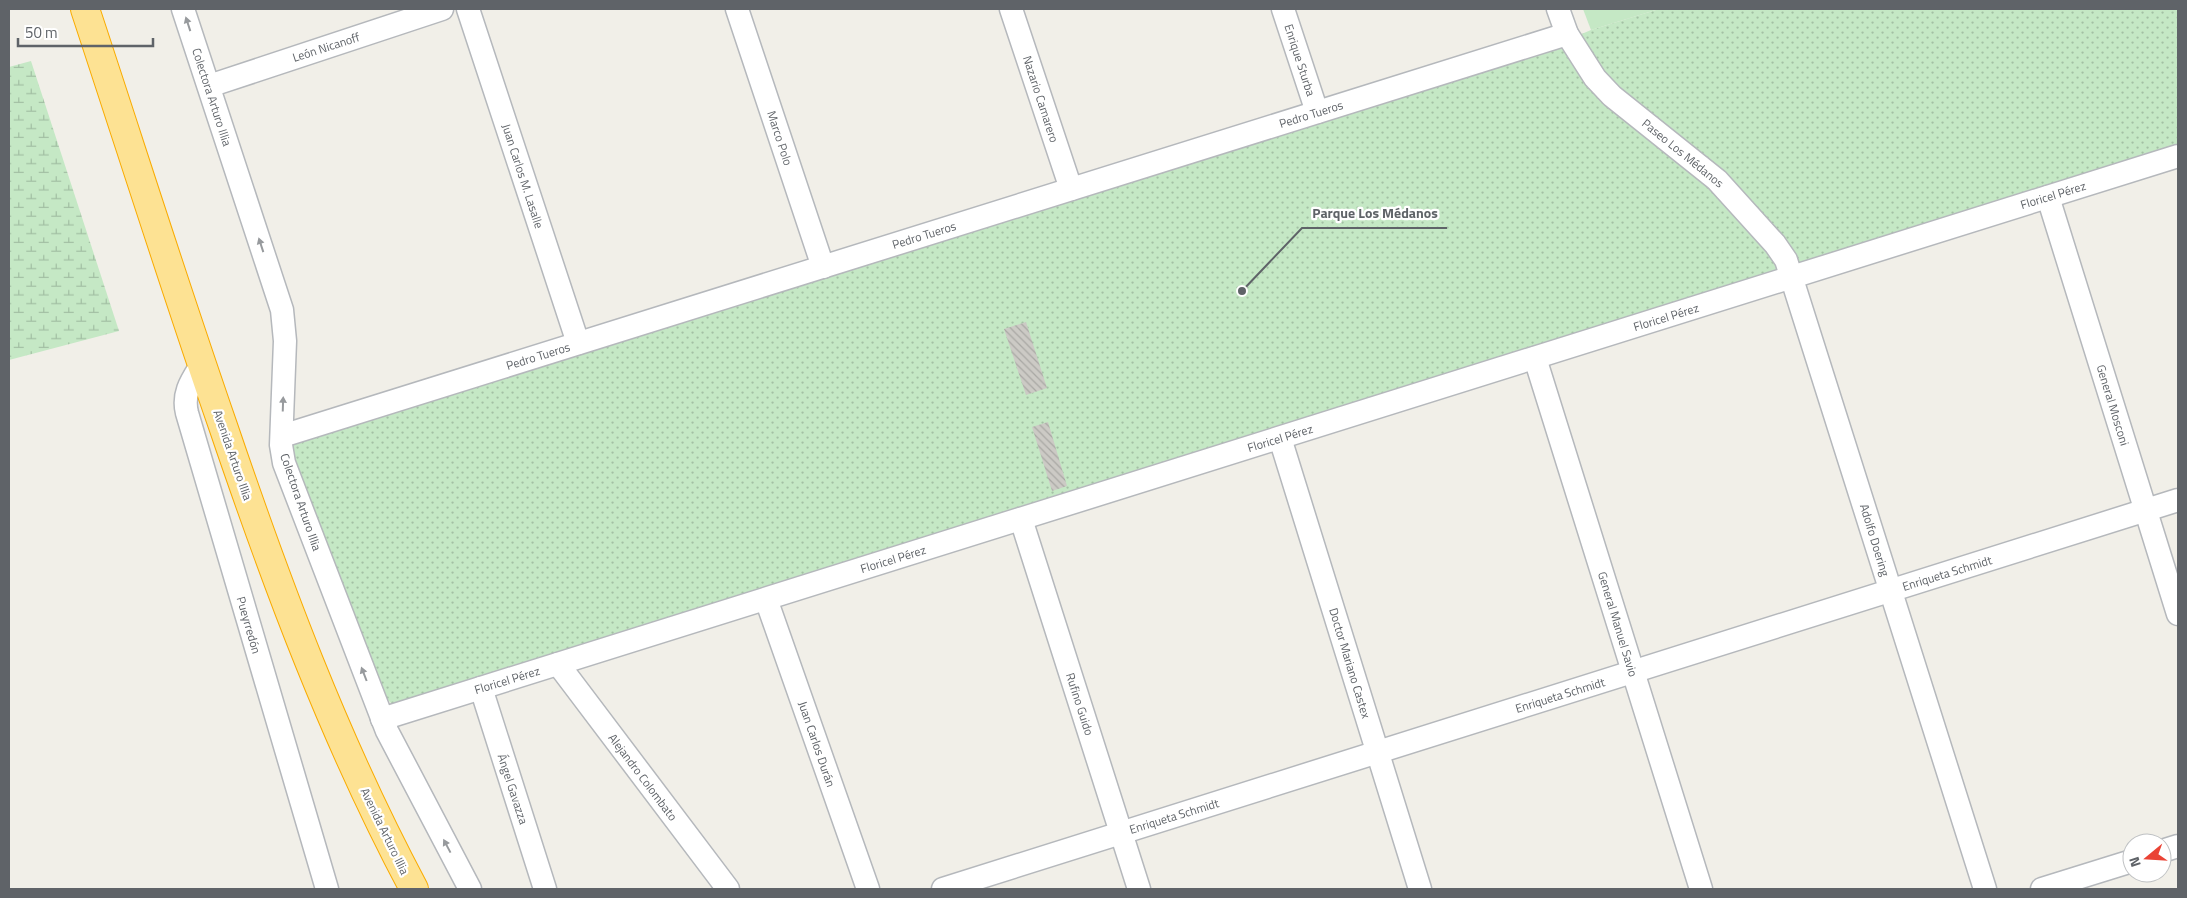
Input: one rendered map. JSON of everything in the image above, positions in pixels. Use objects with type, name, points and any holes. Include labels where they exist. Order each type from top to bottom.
[{"type":"highway","name":"Avenida Arturo Illia","points":[[85,9],[264,547],[311,668],[363,787],[414,889]]},
{"type":"street","name":"Colectora Arturo Illia","points":[[183,9],[282,310],[285,341],[282,436],[284,463],[398,756],[470,889]]},
{"type":"street","name":"León Nicanoff","points":[[209,86],[442,9]]},
{"type":"street","name":"Juan Carlos M. Lasalle","points":[[468,9],[578,344]]},
{"type":"street","name":"Marco Polo","points":[[737,9],[823,267]]},
{"type":"street","name":"Nazario Camarero","points":[[1011,9],[1070,189]]},
{"type":"street","name":"Enrique Sturba","points":[[1283,9],[1317,112]]},
{"type":"street","name":"Paseo Los Médanos","points":[[1558,9],[1567,34],[1587,68],[1603,88],[1708,172],[1734,198],[1781,252],[1792,277]]},
{"type":"street","name":"Pedro Tueros","points":[[282,436],[1567,34]]},
{"type":"street","name":"Floricel Pérez","points":[[382,719],[2178,156]]},
{"type":"street","name":"General Mosconi","points":[[2048,197],[2178,614]]},
{"type":"street","name":"Adolfo Doering","points":[[1792,277],[1985,889]]},
{"type":"street","name":"General Manuel Savio","points":[[1535,358],[1701,889]]},
{"type":"street","name":"Pueyrredón","points":[[202,364],[186,391],[186,413],[327,889]]},
{"type":"street","name":"Doctor Mariano Castex","points":[[1280,438],[1420,889]]},
{"type":"street","name":"Enriqueta Schmidt","points":[[942,889],[2178,500]]},
{"type":"street","name":"Rufino Guido","points":[[1021,519],[1139,889]]},
{"type":"street","name":"Juan Carlos Durán","points":[[766,598],[868,889]]},
{"type":"street","name":"Alejandro Colombato","points":[[558,664],[728,889]]},
{"type":"street","name":"Ángel Gavazza","points":[[482,688],[545,889]]},
{"type":"street","points":[[2042,889],[2122,864]]},
{"type":"green space","points":[[1583,9],[1659,9],[1591,30]]},
{"type":"green space","points":[[1659,9],[2178,9],[2178,146],[396,704],[391,703],[386,698],[292,453],[292,442],[1551,47],[1591,30]]},
{"type":"green space","points":[[31,61],[119,331],[9,360],[9,67]]},
{"type":"building","points":[[1026,322],[1047,388],[1026,395],[1004,329]]},
{"type":"building","points":[[1048,422],[1067,486],[1052,491],[1032,427]]},
{"type":"place","name":"Parque Los Médanos","points":[[1242,291]]}]
